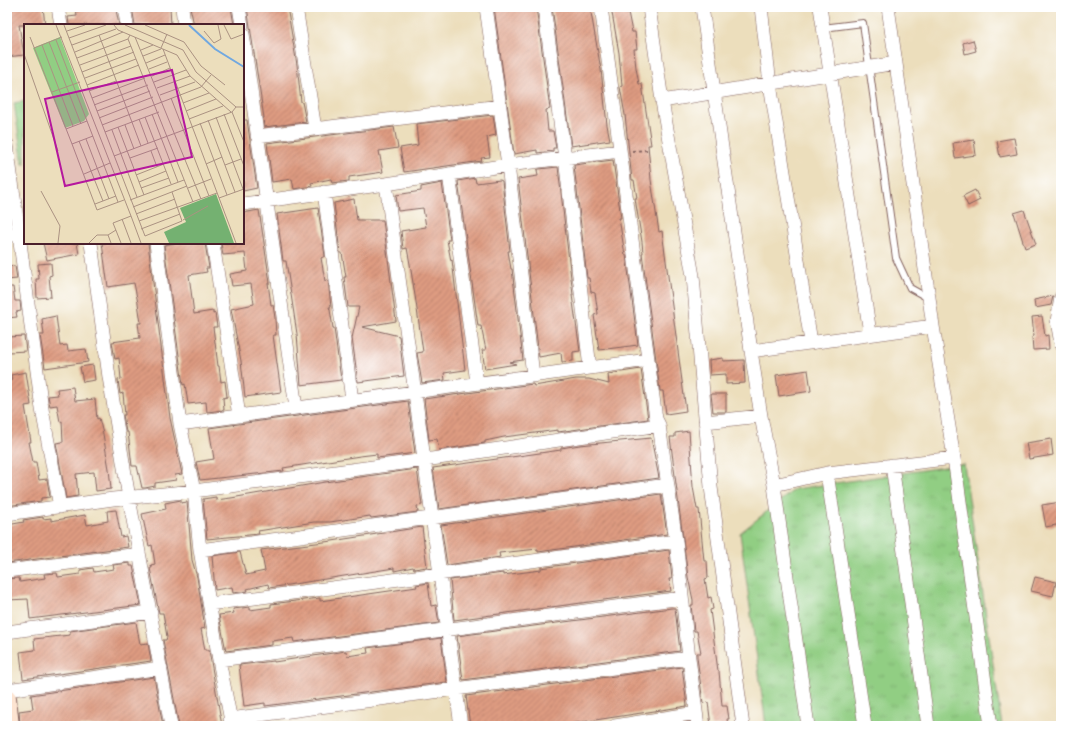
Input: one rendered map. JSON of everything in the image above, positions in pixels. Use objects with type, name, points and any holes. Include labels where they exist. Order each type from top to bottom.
[{"type":"street","points":[[58,7],[61,24]]},
{"type":"street","points":[[124,7],[127,24]]},
{"type":"street","points":[[182,7],[184,24]]},
{"type":"street","points":[[239,7],[242,24]]},
{"type":"street","points":[[296,7],[315,129]]},
{"type":"street","points":[[486,7],[508,165],[533,375]]},
{"type":"street","points":[[544,7],[565,158],[590,368]]},
{"type":"street","points":[[601,7],[656,419],[659,425],[676,541],[697,720],[615,726]]},
{"type":"street","points":[[649,7],[662,101],[693,276],[711,487],[743,726]]},
{"type":"street","points":[[702,7],[751,351],[774,485],[808,726]]},
{"type":"street","points":[[761,7],[770,84],[811,342]]},
{"type":"street","points":[[820,7],[829,74],[870,333]]},
{"type":"street","points":[[888,7],[929,299],[954,458],[991,726]]},
{"type":"street","points":[[244,41],[296,408]]},
{"type":"street","points":[[662,101],[714,94],[896,63]]},
{"type":"street","points":[[257,136],[500,106]]},
{"type":"street","points":[[7,144],[17,234],[42,409],[60,507]]},
{"type":"street","points":[[244,204],[508,165],[620,151]]},
{"type":"street","points":[[449,174],[477,383]]},
{"type":"street","points":[[386,184],[414,392],[425,460],[438,574],[461,726]]},
{"type":"street","points":[[324,192],[352,400]]},
{"type":"street","points":[[91,244],[109,377],[139,554],[161,668],[168,726]]},
{"type":"street","points":[[156,244],[180,424],[194,491],[200,550],[218,660],[231,722],[456,689],[689,658]]},
{"type":"street","points":[[213,244],[239,416]]},
{"type":"street","points":[[1061,297],[1057,321],[1061,344]]},
{"type":"street","points":[[751,351],[870,333],[933,326]]},
{"type":"street","points":[[180,424],[648,360]]},
{"type":"street","points":[[705,422],[761,416]]},
{"type":"street","points":[[7,514],[425,460],[659,425]]},
{"type":"street","points":[[774,485],[827,473],[954,458]]},
{"type":"street","points":[[892,465],[928,726]]},
{"type":"street","points":[[827,473],[865,726]]},
{"type":"street","points":[[200,550],[667,485]]},
{"type":"street","points":[[209,604],[676,541]]},
{"type":"street","points":[[7,572],[139,554]]},
{"type":"street","points":[[218,660],[447,631],[682,598]]},
{"type":"street","points":[[7,632],[150,612]]},
{"type":"street","points":[[7,690],[161,668]]},
{"type":"street","points":[[7,698],[10,726]]},
{"type":"lane","points":[[823,28],[863,23],[896,258],[910,288],[929,299]]},
{"type":"path","points":[[620,151],[648,150]]},
{"type":"green space","points":[[24,101],[24,164],[23,164],[14,103]]},
{"type":"green space","points":[[964,464],[1002,726],[766,726],[740,533],[795,489]]},
{"type":"building","points":[[7,7],[43,7],[45,24],[19,25],[24,55],[7,57]]},
{"type":"building","points":[[76,7],[112,7],[113,10],[116,10],[119,24],[69,24],[68,17],[77,16]]},
{"type":"building","points":[[132,7],[170,7],[171,24],[135,24]]},
{"type":"building","points":[[190,7],[231,7],[234,24],[194,24]]},
{"type":"building","points":[[247,7],[287,7],[297,65],[301,102],[306,122],[264,127],[264,118]]},
{"type":"building","points":[[494,7],[536,7],[550,109],[546,110],[548,131],[553,131],[556,148],[553,148],[553,151],[537,153],[537,150],[514,154]]},
{"type":"building","points":[[552,7],[590,7],[601,70],[610,140],[571,146]]},
{"type":"building","points":[[611,7],[627,7],[632,32],[635,32],[637,49],[634,49],[636,68],[639,84],[642,84],[651,145],[648,145],[651,180],[659,232],[662,231],[686,411],[666,414],[663,391],[660,391],[642,253],[642,242],[635,198],[637,198],[634,180],[632,180],[625,115],[620,87],[622,86],[619,53]]},
{"type":"building","points":[[973,40],[976,51],[965,54],[963,43]]},
{"type":"building","points":[[493,115],[496,135],[487,137],[490,157],[481,158],[482,161],[404,172],[400,148],[418,145],[416,124]]},
{"type":"building","points":[[244,120],[247,120],[257,188],[244,191]]},
{"type":"building","points":[[394,127],[398,148],[379,151],[383,172],[349,177],[349,181],[332,183],[331,179],[311,183],[312,186],[294,189],[292,179],[272,182],[267,143]]},
{"type":"building","points":[[1014,138],[1017,154],[1000,157],[997,141]]},
{"type":"building","points":[[974,140],[976,155],[955,158],[953,143]]},
{"type":"building","points":[[613,160],[621,218],[619,218],[626,255],[638,345],[599,350],[594,315],[598,314],[595,293],[591,292],[589,278],[587,278],[574,165]]},
{"type":"building","points":[[558,167],[572,295],[580,351],[573,352],[573,361],[562,362],[561,353],[539,357],[518,179],[538,176],[537,170],[539,169]]},
{"type":"building","points":[[475,178],[476,183],[502,181],[510,251],[508,251],[512,269],[523,360],[509,362],[516,364],[485,369],[482,350],[486,350],[481,326],[478,326],[458,181]]},
{"type":"building","points":[[442,183],[450,240],[447,240],[451,261],[452,260],[465,370],[444,373],[445,380],[422,383],[417,353],[423,352],[410,264],[407,248],[403,249],[401,231],[426,227],[423,208],[398,211],[396,195],[421,191],[421,187]]},
{"type":"building","points":[[975,190],[980,200],[968,206],[963,196]]},
{"type":"building","points":[[354,199],[357,220],[383,220],[396,321],[362,327],[399,336],[404,376],[358,382],[352,338],[359,307],[348,307],[344,277],[346,277],[342,253],[340,253],[334,203]]},
{"type":"building","points":[[318,208],[325,256],[321,258],[325,281],[328,280],[331,307],[329,307],[334,328],[341,380],[301,385],[297,334],[286,261],[283,261],[277,214]]},
{"type":"building","points":[[259,210],[270,283],[268,283],[271,305],[273,305],[275,318],[276,335],[273,335],[281,392],[245,397],[241,361],[231,309],[254,304],[251,284],[232,286],[230,274],[247,271],[245,253],[223,255],[221,244],[244,244],[244,213]]},
{"type":"building","points":[[1024,210],[1036,244],[1025,248],[1014,213]]},
{"type":"building","points":[[43,244],[77,244],[79,254],[47,260]]},
{"type":"building","points":[[102,244],[148,244],[170,418],[182,474],[175,475],[176,480],[155,483],[155,486],[142,488],[137,466],[132,466],[128,432],[126,432],[123,415],[125,415],[123,393],[120,394],[118,380],[121,379],[119,358],[115,359],[112,342],[140,338],[138,323],[141,323],[134,283],[108,287]]},
{"type":"building","points":[[205,244],[209,268],[206,268],[207,272],[189,275],[194,314],[213,311],[213,314],[215,313],[217,327],[213,327],[218,366],[221,382],[225,381],[227,397],[223,398],[224,410],[207,412],[206,402],[188,404],[185,384],[183,385],[164,245]]},
{"type":"building","points":[[51,263],[52,275],[49,276],[51,297],[37,298],[36,279],[39,279],[38,264]]},
{"type":"building","points":[[15,266],[17,279],[7,280],[7,267]]},
{"type":"building","points":[[7,287],[13,287],[15,301],[20,301],[21,311],[16,312],[17,317],[7,318]]},
{"type":"building","points":[[1053,296],[1051,305],[1035,308],[1034,300]]},
{"type":"building","points":[[56,316],[60,346],[67,345],[68,351],[86,349],[88,362],[45,368],[40,335],[44,335],[42,319]]},
{"type":"building","points":[[1042,316],[1045,336],[1048,335],[1049,349],[1033,350],[1032,337],[1034,336],[1032,317]]},
{"type":"building","points":[[24,336],[26,351],[9,352],[8,337]]},
{"type":"building","points":[[723,358],[723,361],[744,360],[745,383],[726,384],[726,374],[710,375],[709,360]]},
{"type":"building","points":[[93,365],[95,380],[83,382],[80,367]]},
{"type":"building","points":[[641,369],[648,419],[558,432],[558,430],[504,437],[485,441],[485,443],[439,450],[437,439],[429,440],[424,399],[533,384],[534,386],[576,379],[589,379],[609,384],[608,374]]},
{"type":"building","points":[[808,370],[811,391],[779,396],[776,375]]},
{"type":"building","points":[[26,372],[31,405],[25,406],[31,442],[29,442],[33,462],[36,462],[39,480],[47,479],[50,497],[41,498],[41,501],[7,506],[7,381],[12,381],[11,375]]},
{"type":"building","points":[[73,387],[75,401],[95,399],[97,419],[99,418],[103,434],[111,489],[96,491],[94,472],[76,474],[78,496],[66,498],[56,443],[63,442],[62,421],[60,422],[57,405],[50,406],[48,396],[58,395],[57,389]]},
{"type":"building","points":[[711,394],[726,394],[726,412],[713,412]]},
{"type":"building","points":[[408,401],[415,453],[377,458],[377,454],[360,456],[283,468],[284,471],[200,480],[196,462],[214,459],[209,428]]},
{"type":"building","points":[[689,431],[693,487],[697,509],[699,509],[704,561],[707,561],[708,578],[705,579],[708,598],[711,597],[713,609],[710,610],[719,671],[722,706],[727,706],[729,719],[727,719],[728,726],[711,726],[708,702],[703,703],[697,657],[697,653],[701,653],[697,631],[694,631],[691,605],[693,605],[693,600],[688,577],[670,437],[675,437],[675,433]]},
{"type":"building","points":[[651,438],[659,478],[439,509],[433,468],[561,450],[561,448],[580,445]]},
{"type":"building","points":[[1051,439],[1053,455],[1029,459],[1026,443]]},
{"type":"building","points":[[417,469],[422,505],[417,506],[418,512],[371,518],[370,516],[330,522],[314,522],[258,531],[259,534],[207,539],[203,499],[216,497],[216,500],[231,498],[325,482]]},
{"type":"building","points":[[661,494],[667,534],[538,552],[538,549],[499,553],[500,557],[447,565],[441,525]]},
{"type":"building","points":[[181,500],[181,503],[187,502],[192,560],[197,577],[205,628],[201,629],[205,650],[209,650],[222,726],[179,726],[163,640],[166,640],[167,637],[163,613],[159,613],[150,568],[152,568],[151,565],[155,564],[152,545],[149,546],[142,514],[166,509],[165,503]]},
{"type":"building","points":[[1061,502],[1061,524],[1046,527],[1042,505]]},
{"type":"building","points":[[116,510],[121,537],[126,536],[128,547],[7,563],[7,525],[24,522],[23,520],[43,517],[43,519],[51,518],[51,521],[85,515],[87,525],[108,521],[107,511]]},
{"type":"building","points":[[422,527],[427,567],[414,569],[413,567],[394,571],[394,568],[269,588],[268,584],[247,589],[248,591],[233,593],[232,587],[215,590],[212,556],[240,552],[246,575],[265,571],[261,550]]},
{"type":"building","points":[[669,550],[672,579],[669,579],[671,591],[454,620],[450,580],[541,570],[541,568]]},
{"type":"building","points":[[130,563],[130,566],[133,566],[141,605],[30,619],[28,599],[7,600],[7,579],[19,578],[20,582],[45,578],[44,574],[57,573],[58,577],[80,574],[80,570],[93,568],[94,572],[114,569],[113,565]]},
{"type":"building","points":[[1035,577],[1056,582],[1053,596],[1031,591]]},
{"type":"building","points":[[428,583],[431,606],[436,605],[439,623],[294,642],[293,638],[272,641],[272,645],[226,651],[219,615],[234,613],[233,609],[250,607],[250,610],[271,607],[271,604],[320,598],[320,601],[417,587],[416,585]]},
{"type":"building","points":[[675,608],[680,651],[463,680],[457,636]]},
{"type":"building","points":[[136,622],[140,644],[148,643],[151,661],[23,679],[20,652],[35,650],[34,639],[70,635],[70,631]]},
{"type":"building","points":[[441,638],[447,682],[265,706],[265,703],[244,706],[239,665],[274,662],[346,651],[347,656],[368,653],[367,648]]},
{"type":"building","points":[[682,667],[687,706],[556,726],[470,726],[466,696]]},
{"type":"building","points":[[154,677],[163,726],[20,726],[19,711],[33,709],[31,695]]}]
